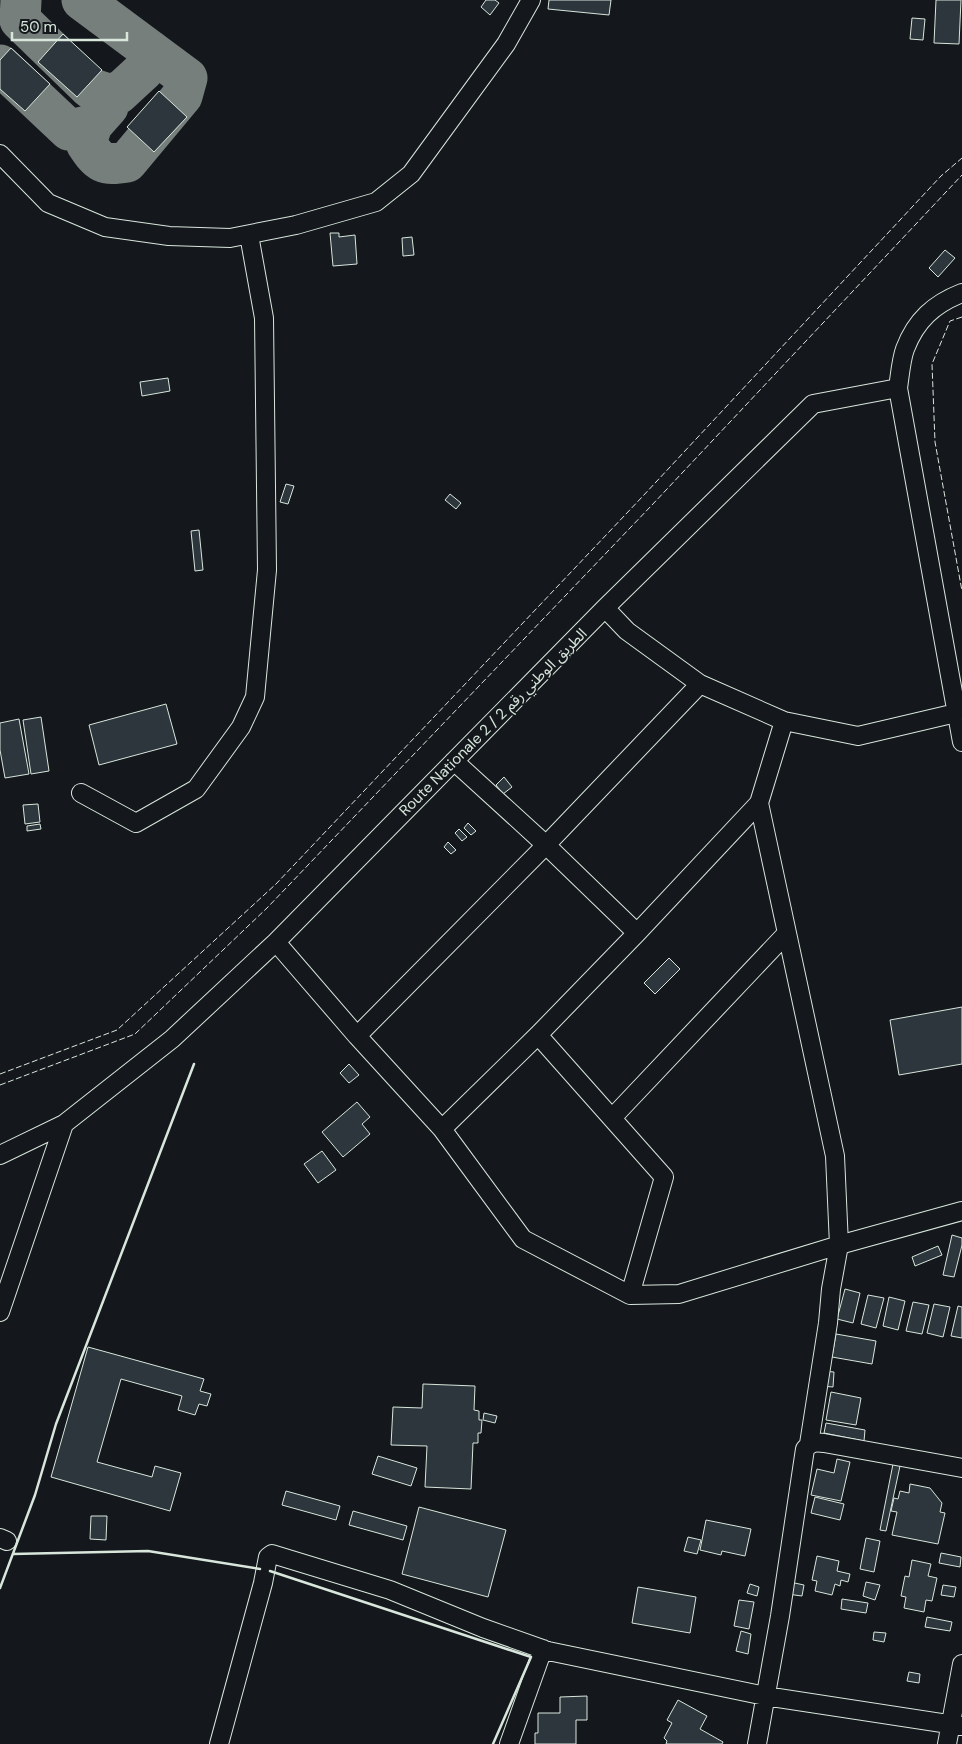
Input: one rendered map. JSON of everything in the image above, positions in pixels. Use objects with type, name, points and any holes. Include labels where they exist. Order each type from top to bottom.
[{"type":"street","points":[[0,154],[48,203],[105,227],[170,236],[230,238],[249,235],[296,225],[376,202],[411,174],[506,44],[531,0]]},
{"type":"street","points":[[81,793],[136,823],[196,789],[241,728],[255,697],[267,570],[264,318],[249,235]]},
{"type":"street","points":[[962,293],[933,308],[918,325],[905,350],[898,388],[962,742]]},
{"type":"street","name":"Route Nationale 2 / الطريق الوطني رقم 2","points":[[0,1155],[64,1124],[172,1039],[276,942],[605,608],[813,404],[898,388]]},
{"type":"street","points":[[605,608],[626,631],[700,684],[784,721],[858,736],[956,713]]},
{"type":"street","points":[[357,1036],[546,845],[700,684]]},
{"type":"street","points":[[442,1129],[538,1035],[759,803],[784,721]]},
{"type":"street","points":[[454,761],[546,845],[637,933]]},
{"type":"street","points":[[757,1744],[780,1616],[805,1450],[809,1444],[839,1246],[835,1156],[759,803]]},
{"type":"street","points":[[612,1118],[787,933]]},
{"type":"street","points":[[276,942],[357,1036],[442,1129],[523,1239],[630,1295],[679,1294],[962,1211]]},
{"type":"street","points":[[538,1035],[664,1177],[630,1295]]},
{"type":"street","points":[[0,1312],[64,1124]]},
{"type":"street","points":[[809,1444],[814,1442],[824,1443],[962,1468]]},
{"type":"street","points":[[219,1744],[264,1584],[268,1557],[272,1554],[390,1590],[543,1650],[765,1696],[956,1725]]},
{"type":"street","points":[[509,1744],[543,1650]]},
{"type":"street","points":[[946,1744],[956,1725],[962,1664]]},
{"type":"building","points":[[486,0],[495,0],[499,3],[490,15],[481,7]]},
{"type":"building","points":[[549,0],[611,0],[609,15],[548,9]]},
{"type":"building","points":[[936,0],[961,0],[959,44],[934,43]]},
{"type":"building","points":[[912,18],[925,19],[923,40],[910,39]]},
{"type":"building","points":[[63,34],[102,70],[77,97],[38,62]]},
{"type":"building","points":[[11,48],[50,84],[25,111],[0,89],[0,60]]},
{"type":"building","points":[[159,91],[187,117],[154,152],[127,127]]},
{"type":"building","points":[[330,233],[339,233],[339,237],[355,235],[357,264],[333,266]]},
{"type":"building","points":[[412,237],[414,255],[403,256],[402,238]]},
{"type":"building","points":[[945,250],[955,258],[938,277],[929,268]]},
{"type":"building","points":[[168,378],[170,391],[142,396],[140,382]]},
{"type":"building","points":[[286,484],[294,486],[288,504],[280,502]]},
{"type":"building","points":[[450,494],[461,503],[456,509],[445,500]]},
{"type":"building","points":[[199,530],[203,570],[195,571],[191,531]]},
{"type":"building","points":[[166,704],[177,744],[99,765],[89,725]]},
{"type":"building","points":[[41,717],[49,771],[31,774],[23,720]]},
{"type":"building","points":[[19,719],[29,774],[5,778],[0,750],[0,723]]},
{"type":"building","points":[[504,777],[512,787],[503,794],[496,785]]},
{"type":"building","points":[[38,804],[40,822],[25,824],[23,805]]},
{"type":"building","points":[[468,823],[476,831],[471,835],[464,828]]},
{"type":"building","points":[[40,824],[41,829],[27,831],[27,826]]},
{"type":"building","points":[[459,829],[467,837],[462,841],[455,833]]},
{"type":"building","points":[[448,842],[456,850],[451,854],[444,847]]},
{"type":"building","points":[[669,958],[680,969],[655,994],[644,983]]},
{"type":"building","points":[[962,1007],[962,1064],[899,1075],[890,1020]]},
{"type":"building","points":[[349,1064],[359,1075],[349,1083],[340,1073]]},
{"type":"building","points":[[357,1102],[370,1117],[362,1124],[370,1134],[343,1157],[322,1132]]},
{"type":"building","points":[[322,1151],[336,1170],[318,1183],[304,1164]]},
{"type":"building","points":[[952,1235],[962,1238],[954,1277],[943,1275]]},
{"type":"building","points":[[938,1246],[942,1255],[915,1266],[912,1257]]},
{"type":"building","points":[[845,1289],[860,1293],[853,1323],[837,1319]]},
{"type":"building","points":[[868,1295],[884,1298],[876,1328],[861,1324]]},
{"type":"building","points":[[889,1297],[905,1301],[898,1330],[883,1326]]},
{"type":"building","points":[[913,1302],[929,1305],[922,1334],[906,1331]]},
{"type":"building","points":[[934,1304],[950,1307],[943,1337],[927,1333]]},
{"type":"building","points":[[958,1306],[962,1307],[962,1338],[951,1336]]},
{"type":"building","points":[[836,1334],[876,1341],[872,1364],[832,1357]]},
{"type":"building","points":[[88,1347],[204,1379],[200,1391],[211,1394],[207,1406],[199,1404],[195,1415],[178,1410],[182,1396],[121,1379],[97,1462],[152,1477],[155,1466],[181,1473],[170,1511],[51,1477]]},
{"type":"building","points":[[823,1371],[834,1372],[833,1387],[821,1386]]},
{"type":"building","points":[[423,1384],[475,1386],[474,1410],[479,1411],[479,1420],[482,1420],[481,1433],[478,1433],[478,1443],[473,1443],[471,1489],[425,1487],[427,1446],[391,1445],[393,1407],[422,1408]]},
{"type":"building","points":[[831,1392],[861,1398],[856,1425],[826,1420]]},
{"type":"building","points":[[484,1413],[497,1416],[495,1423],[483,1420]]},
{"type":"building","points":[[826,1423],[865,1430],[864,1441],[824,1433]]},
{"type":"building","points":[[378,1456],[417,1468],[411,1486],[372,1474]]},
{"type":"building","points":[[837,1459],[850,1462],[841,1501],[811,1495],[817,1469],[834,1473]]},
{"type":"building","points":[[893,1464],[900,1466],[886,1531],[880,1530]]},
{"type":"building","points":[[910,1484],[930,1488],[942,1503],[940,1512],[945,1513],[938,1544],[892,1535],[897,1512],[891,1511],[894,1498],[898,1499],[900,1491],[909,1493]]},
{"type":"building","points":[[286,1491],[340,1506],[336,1520],[282,1505]]},
{"type":"building","points":[[815,1497],[844,1504],[840,1520],[811,1513]]},
{"type":"building","points":[[419,1507],[506,1530],[488,1597],[402,1574]]},
{"type":"building","points":[[353,1511],[407,1526],[403,1540],[349,1525]]},
{"type":"building","points":[[91,1516],[107,1516],[106,1540],[90,1539]]},
{"type":"building","points":[[706,1520],[751,1529],[745,1556],[722,1551],[721,1555],[700,1550]]},
{"type":"building","points":[[688,1537],[701,1540],[697,1554],[684,1551]]},
{"type":"building","points":[[866,1538],[880,1541],[874,1572],[860,1569]]},
{"type":"building","points":[[941,1553],[961,1557],[960,1567],[939,1563]]},
{"type":"building","points":[[817,1556],[839,1561],[837,1571],[850,1574],[848,1582],[841,1580],[840,1586],[835,1584],[832,1595],[815,1591],[817,1581],[812,1580]]},
{"type":"building","points":[[912,1560],[931,1564],[928,1576],[937,1578],[932,1601],[926,1600],[924,1612],[904,1608],[906,1597],[901,1596],[905,1576],[909,1577]]},
{"type":"building","points":[[790,1582],[804,1585],[802,1596],[787,1594]]},
{"type":"building","points":[[866,1582],[880,1585],[875,1600],[863,1596]]},
{"type":"building","points":[[750,1584],[759,1587],[757,1596],[747,1593]]},
{"type":"building","points":[[943,1585],[956,1587],[954,1597],[941,1595]]},
{"type":"building","points":[[638,1587],[696,1597],[690,1633],[632,1623]]},
{"type":"building","points":[[842,1599],[868,1603],[866,1613],[841,1609]]},
{"type":"building","points":[[739,1600],[754,1602],[749,1629],[734,1626]]},
{"type":"building","points":[[927,1617],[952,1622],[950,1631],[925,1627]]},
{"type":"building","points":[[741,1631],[751,1634],[748,1654],[736,1651]]},
{"type":"building","points":[[874,1632],[886,1633],[884,1642],[873,1640]]},
{"type":"building","points":[[909,1672],[920,1674],[919,1683],[907,1681]]},
{"type":"building","points":[[587,1696],[587,1720],[576,1720],[576,1744],[535,1744],[535,1733],[538,1733],[538,1713],[560,1713],[560,1697]]},
{"type":"building","points":[[678,1700],[707,1716],[700,1729],[723,1742],[722,1744],[666,1744],[667,1741],[664,1738],[672,1723],[667,1720]]},
{"type":"taxiway","points":[[21,0],[20,20],[90,88],[105,93],[118,94],[144,70],[151,51]]},
{"type":"taxiway","points":[[82,0],[187,78],[182,96],[127,162],[112,164],[98,159],[86,143],[92,125]]},
{"type":"taxiway","points":[[0,65],[69,130],[92,125],[108,107]]},
{"type":"fence","points":[[0,1074],[117,1030],[276,884],[643,496],[941,176],[962,158]]},
{"type":"fence","points":[[0,1085],[135,1034],[267,908],[652,505],[962,175]]},
{"type":"fence","points":[[962,317],[950,321],[932,364],[935,442],[962,591]]},
{"type":"wall","points":[[0,1588],[35,1495],[56,1424],[194,1064]]},
{"type":"wall","points":[[13,1554],[148,1551],[260,1569]]},
{"type":"wall","points":[[270,1571],[531,1657],[493,1744]]}]
